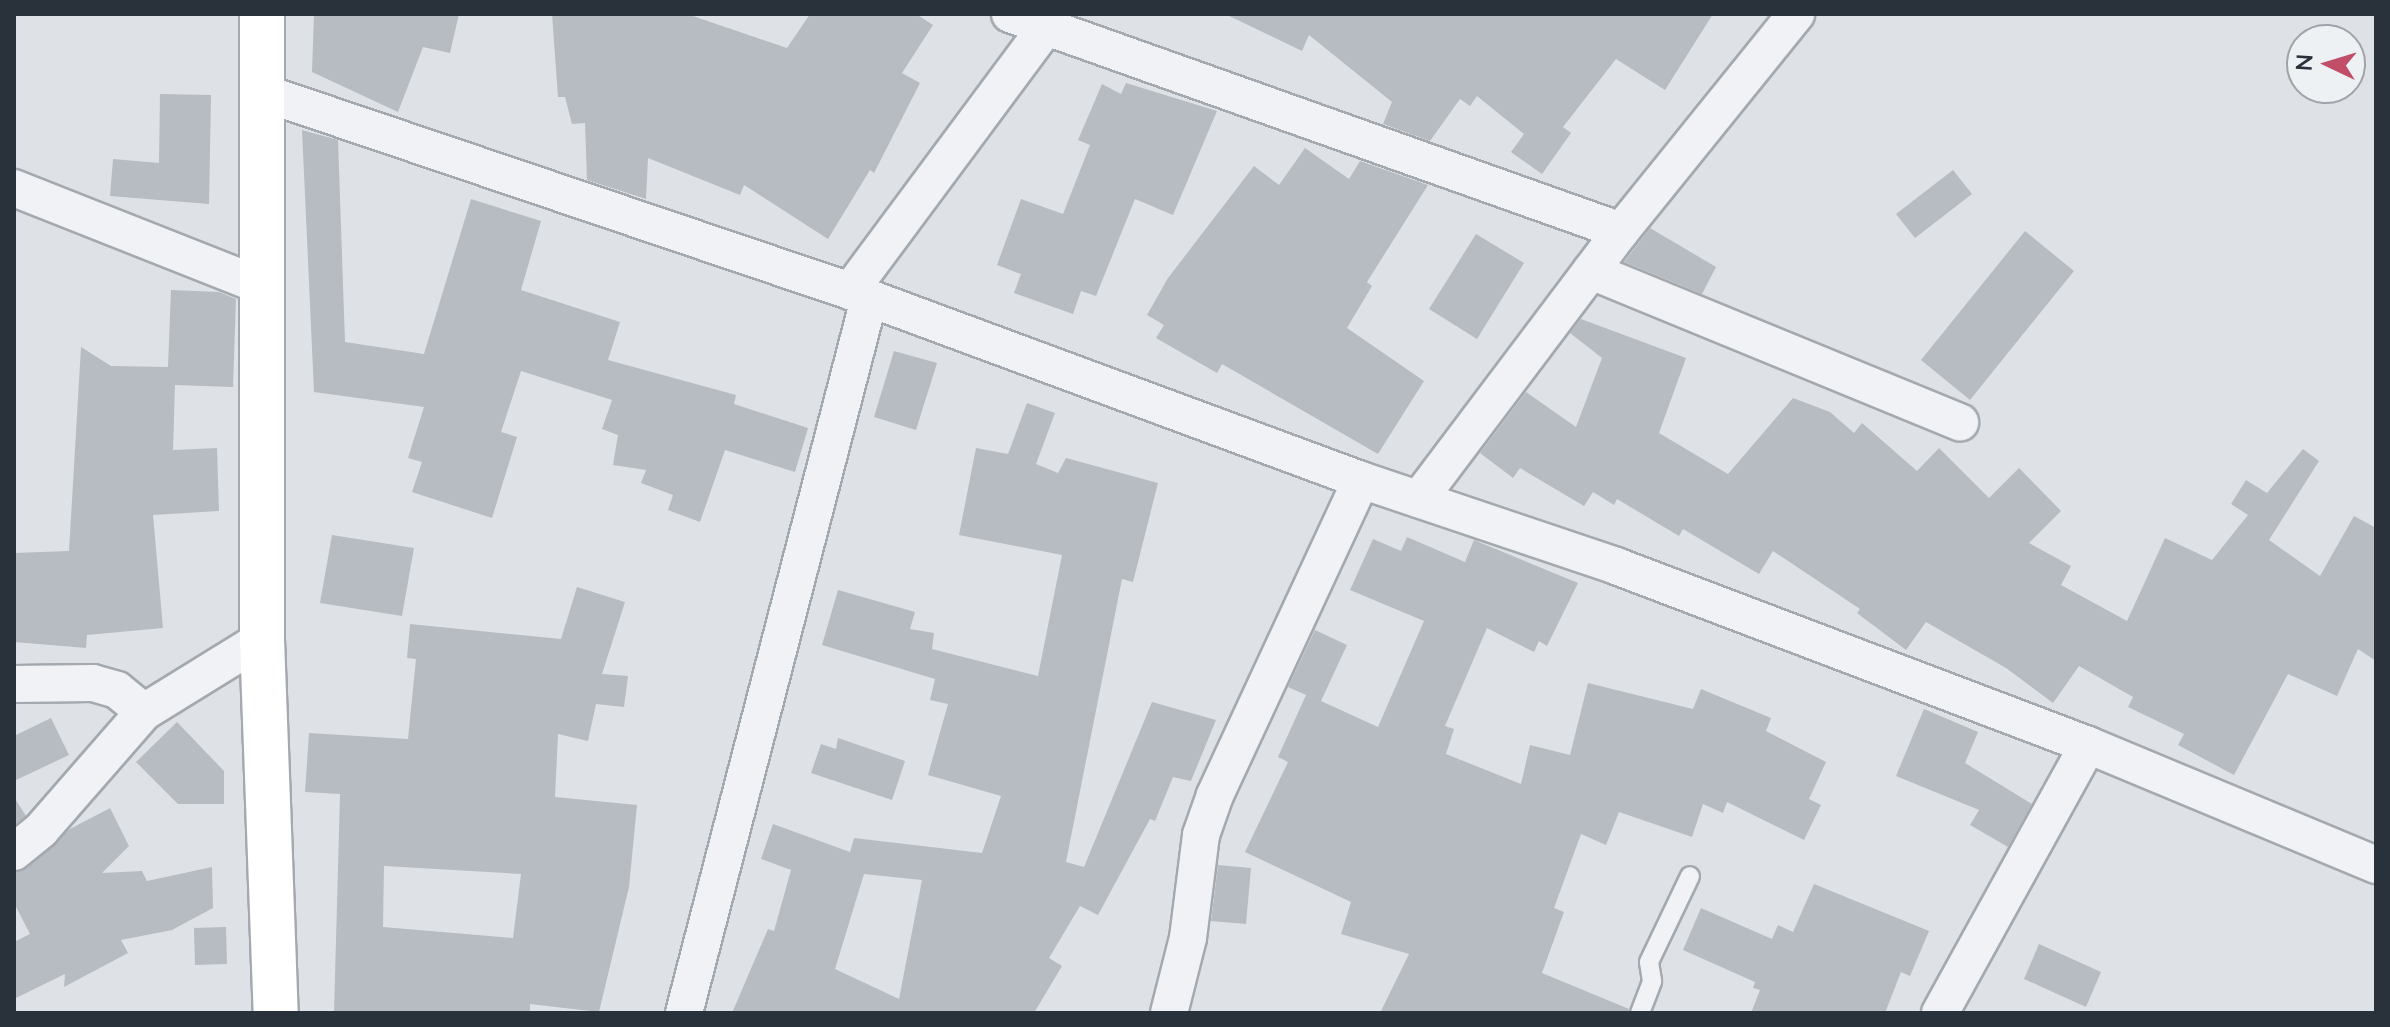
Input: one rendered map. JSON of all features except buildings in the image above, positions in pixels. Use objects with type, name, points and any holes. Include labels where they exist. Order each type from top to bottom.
[{"type":"street","points":[[262,14],[262,639],[276,1013]]},
{"type":"street","points":[[1010,14],[1621,231]]},
{"type":"street","points":[[1419,499],[1621,231],[1796,14]]},
{"type":"street","points":[[684,1013],[859,295],[1046,27]]},
{"type":"street","points":[[261,92],[859,295],[1361,480],[1616,566],[2088,745],[2376,865]]},
{"type":"street","points":[[14,188],[261,286]]},
{"type":"street","points":[[1591,271],[1960,422]]},
{"type":"street","points":[[1169,1013],[1188,938],[1191,885],[1210,808],[1361,480]]},
{"type":"street","points":[[14,852],[41,830],[144,712],[262,639]]},
{"type":"street","points":[[14,684],[93,683],[117,690],[144,712]]},
{"type":"street","points":[[1940,1013],[2088,745]]},
{"type":"lane","points":[[1640,1013],[1652,981],[1649,962],[1690,876]]}]
